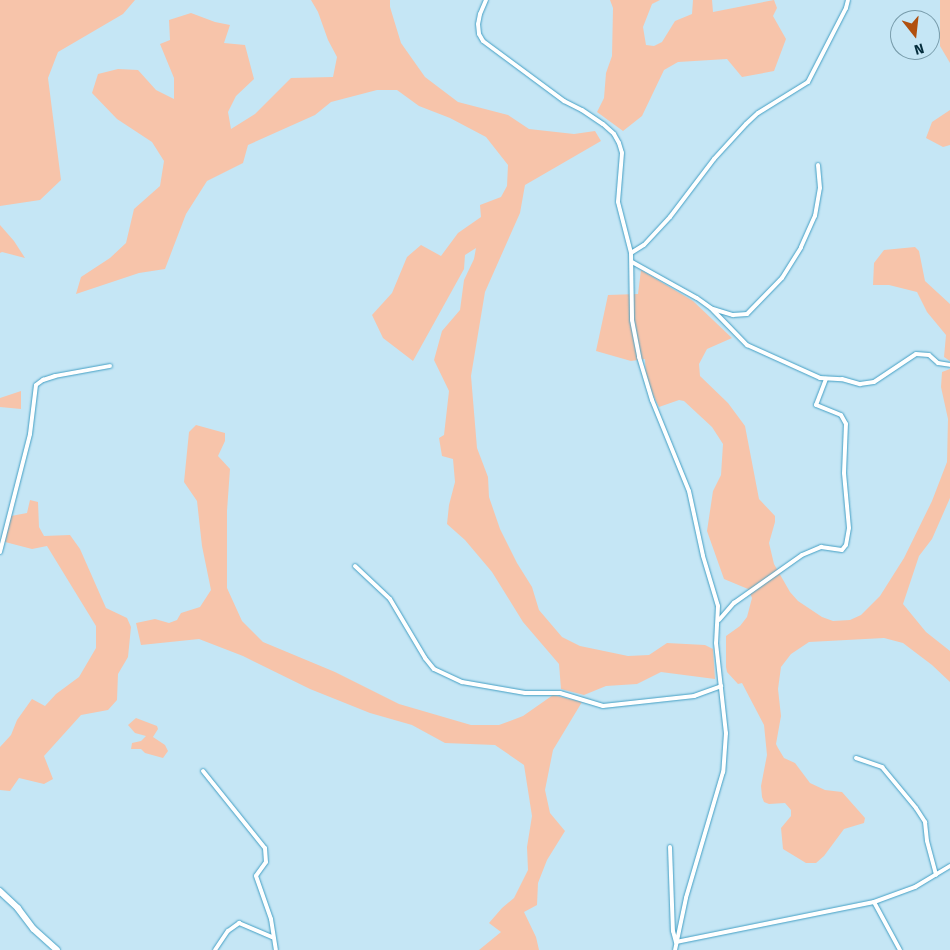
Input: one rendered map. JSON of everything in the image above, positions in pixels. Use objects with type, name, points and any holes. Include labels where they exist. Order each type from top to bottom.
[{"type":"street","points":[[486,0],[478,24],[479,34],[483,41],[564,101],[582,110],[614,134],[622,154],[618,202],[631,253],[632,320],[639,357],[656,409],[689,491],[703,556],[714,585],[719,620],[716,643],[726,733],[723,772],[686,898],[675,950]]},
{"type":"street","points":[[631,253],[644,245],[670,217],[733,136],[758,113],[808,82],[848,0]]},
{"type":"street","points":[[711,308],[733,315],[747,314],[763,300],[782,278],[802,247],[816,216],[820,188],[818,165]]},
{"type":"street","points":[[632,262],[679,287],[711,308],[747,345],[826,379],[842,379],[860,384],[874,382],[916,354],[929,355],[938,363],[950,366]]},
{"type":"street","points":[[0,552],[30,434],[36,385],[43,380],[55,376],[110,366]]},
{"type":"street","points":[[719,620],[734,603],[802,554],[821,547],[842,550],[846,545],[849,528],[844,474],[846,424],[841,415],[816,405],[826,379]]},
{"type":"street","points":[[355,566],[390,599],[425,658],[434,669],[462,682],[525,693],[560,693],[603,706],[694,696],[721,686]]},
{"type":"street","points":[[856,758],[882,767],[916,808],[925,822],[927,841],[936,875]]},
{"type":"street","points":[[203,771],[264,848],[266,862],[256,876],[271,918],[272,937],[276,950]]},
{"type":"street","points":[[670,847],[673,930],[676,942]]},
{"type":"street","points":[[676,942],[874,902],[915,887],[950,866]]},
{"type":"street","points":[[0,891],[18,908],[42,938],[57,950]]},
{"type":"street","points":[[874,902],[900,950]]},
{"type":"street","points":[[216,950],[228,930],[240,922],[272,937]]},
{"type":"shaded area","points":[[0,0],[135,0],[123,14],[58,52],[48,78],[61,180],[40,200],[0,206]]},
{"type":"shaded area","points":[[311,0],[390,0],[390,7],[401,43],[425,77],[458,102],[508,115],[529,129],[574,134],[595,131],[601,141],[525,185],[520,213],[485,292],[471,376],[477,448],[488,477],[489,497],[500,529],[517,563],[532,587],[539,610],[562,637],[580,646],[628,656],[649,655],[667,643],[705,645],[713,649],[715,679],[661,672],[637,684],[606,686],[584,695],[561,689],[559,664],[523,622],[492,572],[465,540],[447,524],[449,505],[455,482],[453,459],[442,456],[439,438],[444,435],[449,391],[434,360],[442,331],[460,310],[464,280],[474,259],[476,248],[465,255],[464,269],[413,361],[383,338],[372,315],[392,293],[407,257],[421,245],[441,256],[458,233],[481,217],[480,205],[501,197],[507,186],[508,165],[486,137],[450,118],[419,106],[397,90],[377,90],[331,102],[315,115],[248,145],[243,163],[207,181],[186,214],[165,269],[139,273],[76,294],[81,277],[110,258],[126,243],[134,209],[160,186],[164,161],[152,142],[117,119],[92,93],[98,74],[118,69],[138,70],[156,90],[174,99],[174,78],[160,44],[170,40],[169,20],[191,13],[215,22],[230,25],[224,43],[245,45],[254,79],[236,96],[228,112],[231,129],[255,114],[291,78],[333,77],[337,57]]},
{"type":"shaded area","points":[[610,0],[660,0],[652,4],[643,27],[646,45],[654,46],[662,42],[675,21],[692,14],[693,0],[712,0],[713,12],[774,0],[777,8],[773,16],[786,39],[774,71],[742,77],[727,59],[678,62],[664,70],[642,116],[623,131],[597,112],[604,98],[606,73],[612,56],[613,8]]},
{"type":"shaded area","points":[[940,0],[950,0],[950,63],[940,46]]},
{"type":"shaded area","points":[[950,110],[950,145],[943,147],[926,138],[932,122]]},
{"type":"shaded area","points":[[0,225],[14,241],[25,258],[0,253]]},
{"type":"shaded area","points":[[915,247],[919,251],[925,281],[950,304],[950,361],[944,357],[946,335],[927,312],[917,292],[889,285],[873,285],[874,263],[884,250]]},
{"type":"shaded area","points":[[641,270],[693,301],[732,338],[707,349],[699,364],[700,376],[728,403],[745,426],[759,499],[775,516],[769,543],[774,564],[790,592],[798,601],[822,617],[833,621],[850,620],[861,615],[880,596],[904,558],[932,501],[947,462],[948,419],[941,387],[942,372],[950,369],[950,498],[932,539],[919,556],[903,604],[926,632],[950,651],[950,682],[932,665],[903,643],[884,638],[809,642],[791,654],[781,667],[778,689],[781,716],[776,744],[778,748],[784,758],[795,763],[810,783],[825,790],[842,792],[865,818],[864,823],[844,829],[824,856],[816,863],[806,863],[783,849],[781,828],[791,816],[791,810],[785,803],[769,804],[764,802],[761,786],[767,755],[764,725],[742,683],[738,684],[727,672],[726,636],[740,626],[747,617],[752,598],[748,589],[724,579],[707,531],[713,491],[721,475],[723,444],[712,427],[684,401],[679,400],[659,407],[646,381],[645,359],[631,361],[596,351],[608,295],[638,294]]},
{"type":"shaded area","points":[[21,391],[21,409],[0,407],[0,398]]},
{"type":"shaded area","points":[[196,425],[225,433],[225,441],[218,456],[230,469],[227,511],[227,588],[242,621],[263,642],[335,672],[399,704],[471,725],[499,725],[523,716],[553,695],[582,702],[553,750],[545,790],[550,813],[565,831],[547,860],[538,883],[537,905],[524,912],[536,937],[539,950],[479,950],[501,932],[489,923],[514,898],[528,870],[527,847],[532,816],[524,765],[495,745],[445,743],[412,725],[370,713],[310,689],[243,656],[199,639],[141,645],[136,623],[155,619],[169,623],[177,620],[181,613],[200,607],[211,590],[202,546],[197,501],[184,482],[189,432]]},
{"type":"shaded area","points":[[30,500],[38,502],[39,527],[44,536],[70,535],[80,549],[106,608],[127,618],[131,627],[128,657],[118,674],[117,700],[108,710],[81,715],[44,756],[53,779],[44,784],[19,778],[10,791],[0,790],[0,747],[11,735],[17,720],[32,699],[45,706],[56,694],[79,677],[96,648],[96,626],[47,546],[32,549],[5,542],[11,516],[27,513]]},
{"type":"shaded area","points":[[136,718],[157,726],[158,729],[153,737],[165,745],[168,751],[163,758],[145,753],[141,749],[131,749],[132,743],[141,741],[146,736],[135,733],[128,725]]}]
